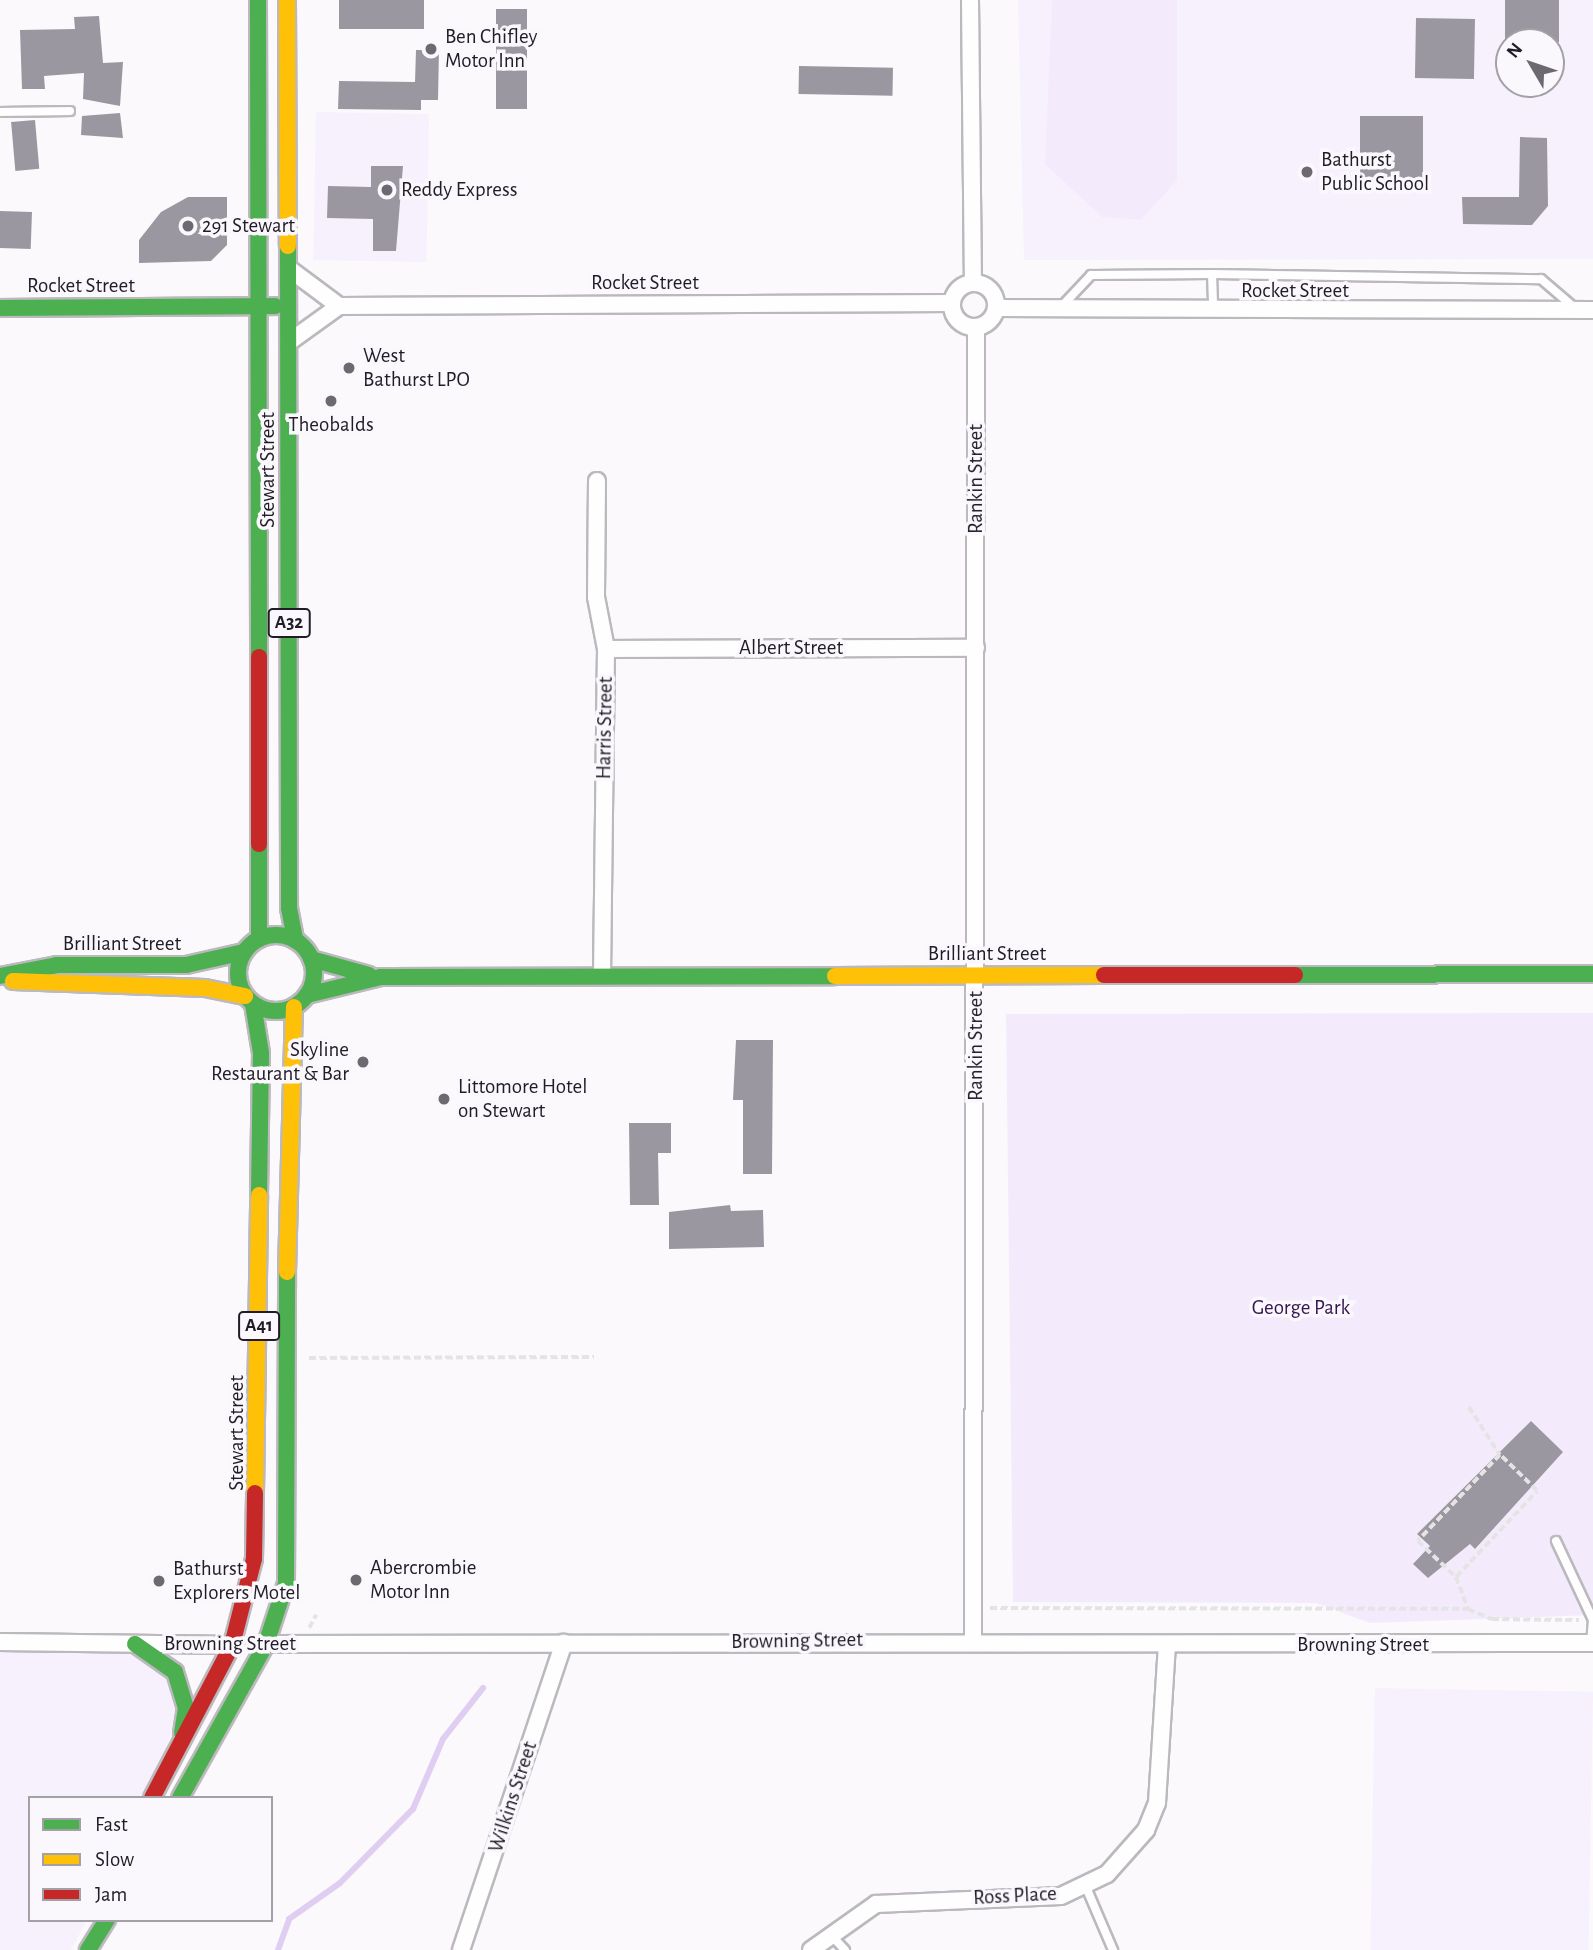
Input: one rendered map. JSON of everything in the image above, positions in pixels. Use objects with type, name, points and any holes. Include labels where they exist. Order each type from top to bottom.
[{"type":"main road","name":"Stewart Street","points":[[257,0],[260,306],[259,939]]},
{"type":"main road","name":"Stewart Street","points":[[286,0],[289,908],[295,940]]},
{"type":"main road","name":"Rocket Street","points":[[0,308],[289,306]]},
{"type":"main road","points":[[259,939],[295,940],[311,959],[307,995],[294,1007],[275,1011],[249,1000],[237,975],[244,952],[259,939]]},
{"type":"main road","name":"Brilliant Street","points":[[0,978],[57,964],[186,965],[244,952]]},
{"type":"main road","name":"Brilliant Street","points":[[311,959],[381,977]]},
{"type":"main road","name":"Brilliant Street","points":[[307,995],[381,977],[1593,974]]},
{"type":"main road","name":"Brilliant Street","points":[[0,978],[57,988],[205,988],[249,1000]]},
{"type":"main road","name":"Stewart Street","points":[[153,1796],[232,1645],[248,1597],[257,1522],[261,1053],[249,1000]]},
{"type":"main road","name":"A41","points":[[181,1796],[266,1644],[290,1554],[288,1054],[294,1007]]},
{"type":"main road","points":[[135,1644],[164,1659],[183,1689],[186,1708],[175,1757]]},
{"type":"main road","points":[[71,1950],[85,1922]]},
{"type":"main road","points":[[88,1950],[106,1922]]},
{"type":"street","points":[[970,0],[973,282]]},
{"type":"street","points":[[288,268],[339,306],[289,342]]},
{"type":"street","points":[[973,282],[991,290],[996,308],[976,327],[961,323],[952,303],[957,291],[973,282]]},
{"type":"street","name":"Rocket Street","points":[[339,306],[952,303]]},
{"type":"street","name":"Rocket Street","points":[[996,308],[1213,312],[1593,310]]},
{"type":"street","name":"Rankin Street","points":[[974,1639],[976,327]]},
{"type":"street","name":"Harris Street","points":[[597,481],[596,597],[606,649],[602,975]]},
{"type":"street","name":"Albert Street","points":[[606,649],[976,648]]},
{"type":"street","name":"Browning Street","points":[[0,1642],[232,1645],[974,1639],[1167,1644],[1592,1643]]},
{"type":"street","name":"Wilkins Street","points":[[461,1950],[564,1643]]},
{"type":"street","name":"Ross Place","points":[[811,1950],[830,1933],[876,1904],[1039,1898],[1086,1887],[1128,1856],[1157,1803],[1167,1644]]},
{"type":"lane","points":[[0,112],[70,111]]},
{"type":"lane","points":[[1212,274],[1213,312]]},
{"type":"lane","points":[[1059,309],[1091,275],[1212,274],[1541,279],[1576,309]]},
{"type":"lane","points":[[1556,1541],[1593,1620],[1592,1643]]},
{"type":"lane","points":[[1086,1887],[1112,1950]]},
{"type":"lane","points":[[830,1933],[845,1950]]},
{"type":"path","points":[[289,1359],[594,1357]]},
{"type":"path","points":[[1456,1577],[1537,1491],[1500,1455],[1469,1407]]},
{"type":"path","points":[[1468,1609],[1456,1577],[1418,1541],[1500,1455]]},
{"type":"path","points":[[974,1607],[1468,1609],[1492,1619],[1593,1620]]},
{"type":"shaded area","name":"Bathurst Public School","points":[[1018,0],[1593,0],[1593,259],[1024,260]]},
{"type":"shaded area","points":[[316,112],[429,114],[426,262],[313,260]]},
{"type":"shaded area","points":[[135,1644],[183,1689],[153,1796],[28,1796],[28,1922],[86,1922],[71,1950],[0,1950],[0,1645]]},
{"type":"shaded area","points":[[1375,1688],[1593,1692],[1588,1950],[1370,1950]]},
{"type":"green space","points":[[1052,0],[1177,0],[1177,180],[1141,220],[1102,217],[1045,164]]},
{"type":"green space","name":"George Park","points":[[1593,1013],[1593,1615],[1370,1623],[1316,1603],[1013,1602],[1006,1014]]},
{"type":"building","points":[[339,0],[424,0],[424,29],[339,29]]},
{"type":"building","points":[[1505,0],[1559,0],[1559,28],[1505,28]]},
{"type":"building","points":[[496,9],[527,9],[527,109],[496,109]]},
{"type":"building","points":[[99,16],[103,63],[123,62],[120,106],[83,99],[84,73],[44,76],[45,89],[22,89],[20,30],[75,29],[74,17]]},
{"type":"building","points":[[1416,18],[1475,19],[1474,79],[1415,78]]},
{"type":"building","points":[[416,50],[439,50],[438,100],[421,100],[421,110],[338,109],[339,81],[415,82]]},
{"type":"building","points":[[799,66],[893,68],[892,96],[799,94]]},
{"type":"building","points":[[120,113],[123,138],[81,135],[82,116]]},
{"type":"building","points":[[1360,116],[1423,116],[1423,178],[1360,178]]},
{"type":"building","points":[[35,120],[39,169],[15,171],[11,122]]},
{"type":"building","points":[[1520,137],[1547,138],[1548,206],[1532,225],[1463,224],[1462,197],[1519,197]]},
{"type":"building","points":[[371,166],[403,166],[396,251],[373,251],[373,219],[327,218],[328,186],[371,187]]},
{"type":"building","name":"291 Stewart","points":[[188,197],[227,197],[227,245],[211,261],[139,263],[139,240],[161,212]]},
{"type":"building","points":[[0,211],[32,212],[31,249],[0,248]]},
{"type":"building","points":[[736,1040],[773,1040],[772,1174],[743,1174],[743,1100],[733,1100]]},
{"type":"building","points":[[629,1123],[671,1123],[671,1153],[658,1153],[659,1205],[630,1205]]},
{"type":"building","points":[[730,1205],[731,1211],[763,1210],[764,1247],[669,1249],[669,1212]]},
{"type":"building","points":[[1531,1421],[1563,1452],[1475,1549],[1470,1544],[1428,1578],[1413,1564],[1430,1546],[1417,1534]]},
{"type":"waterway","points":[[278,1950],[289,1919],[340,1883],[413,1809],[443,1739],[483,1688]]},
{"type":"traffic: fast","points":[[258,0],[259,657]]},
{"type":"traffic: fast","points":[[288,246],[289,908],[295,940]]},
{"type":"traffic: fast","points":[[0,308],[275,306]]},
{"type":"traffic: fast","points":[[259,844],[259,939]]},
{"type":"traffic: fast","points":[[276,935],[290,938],[303,946],[311,959],[314,973],[311,987],[303,1000],[290,1008],[276,1011],[262,1008],[249,1000],[241,987],[238,973],[241,959],[249,946],[262,938],[276,935]]},
{"type":"traffic: fast","points":[[0,976],[57,965],[186,965],[244,952]]},
{"type":"traffic: fast","points":[[311,959],[369,975]]},
{"type":"traffic: fast","points":[[1295,975],[1593,974]]},
{"type":"traffic: fast","points":[[307,995],[381,977],[835,976]]},
{"type":"traffic: fast","points":[[253,1004],[261,1053],[259,1195]]},
{"type":"traffic: fast","points":[[181,1796],[266,1644],[286,1583],[287,1272]]},
{"type":"traffic: fast","points":[[135,1644],[175,1672],[186,1708],[182,1733]]},
{"type":"traffic: fast","points":[[88,1950],[106,1922]]},
{"type":"traffic: slow","points":[[287,0],[288,246]]},
{"type":"traffic: slow","points":[[835,976],[1104,975]]},
{"type":"traffic: slow","points":[[13,981],[205,988],[245,996]]},
{"type":"traffic: slow","points":[[287,1272],[294,1007]]},
{"type":"traffic: slow","points":[[255,1493],[259,1195]]},
{"type":"traffic: jam","points":[[259,657],[259,844]]},
{"type":"traffic: jam","points":[[1104,975],[1295,975]]},
{"type":"traffic: jam","points":[[153,1796],[232,1645],[254,1559],[255,1493]]},
{"type":"place","name":"Ben Chifley Motor Inn","points":[[431,49]]},
{"type":"place","name":"Bathurst Public School","points":[[1307,172]]},
{"type":"place","name":"Reddy Express","points":[[387,190]]},
{"type":"place","name":"291 Stewart","points":[[188,226]]},
{"type":"place","name":"West Bathurst LPO","points":[[349,368]]},
{"type":"place","name":"Theobalds","points":[[331,401]]},
{"type":"place","name":"Skyline Restaurant & Bar","points":[[363,1062]]},
{"type":"place","name":"Littomore Hotel on Stewart","points":[[444,1099]]},
{"type":"place","name":"Abercrombie Motor Inn","points":[[356,1580]]},
{"type":"place","name":"Bathurst Explorers Motel","points":[[159,1581]]}]
